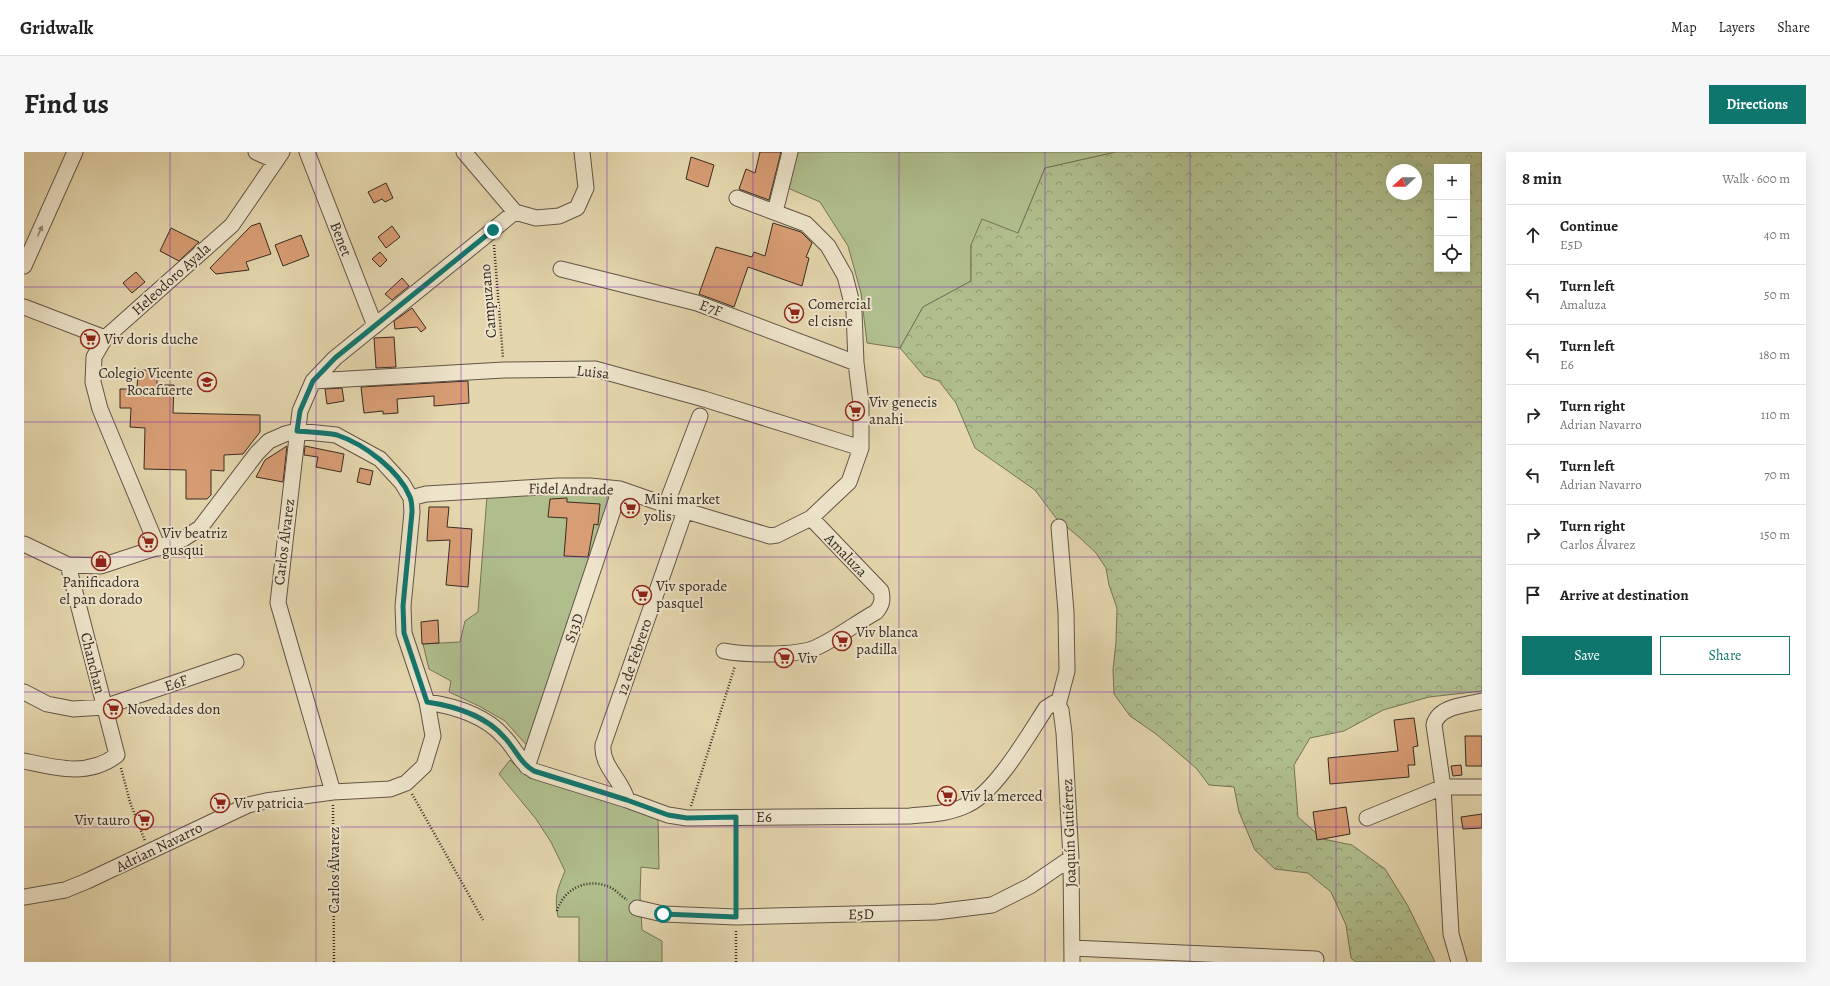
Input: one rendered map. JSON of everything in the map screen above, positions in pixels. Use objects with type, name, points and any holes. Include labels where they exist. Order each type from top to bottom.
[{"type":"street","points":[[24,266],[76,152]]},
{"type":"street","points":[[256,152],[279,157]]},
{"type":"street","name":"Benet","points":[[307,152],[375,326]]},
{"type":"street","points":[[464,152],[515,212],[536,218],[559,216],[577,208],[586,188],[582,152]]},
{"type":"street","points":[[775,212],[790,152]]},
{"type":"street","name":"Heleodoro Ayala","points":[[158,548],[100,409],[93,382],[94,357],[105,338],[232,225],[279,157]]},
{"type":"street","name":"Fidel Andrade","points":[[411,498],[426,494],[558,486],[590,486],[620,489],[685,511],[770,536],[777,536],[811,518],[849,482],[861,448],[861,403],[856,363],[854,311],[845,276],[828,246],[806,224],[737,198]]},
{"type":"street","name":"Carlos Álvarez","points":[[333,792],[278,603],[300,411],[313,381],[335,358],[515,212]]},
{"type":"street","name":"E7F","points":[[561,269],[697,303],[856,363]]},
{"type":"street","points":[[24,307],[105,338]]},
{"type":"street","name":"Luisa","points":[[313,381],[504,370],[602,370],[704,399],[861,448]]},
{"type":"street","points":[[666,505],[700,416]]},
{"type":"street","points":[[24,544],[68,565],[101,566],[183,539],[200,528],[257,453],[269,441],[285,434],[297,431],[336,435],[360,447],[380,459],[402,483],[411,498]]},
{"type":"street","name":"S13D","points":[[527,767],[620,489]]},
{"type":"street","name":"Adrian Navarro","points":[[24,897],[65,890],[248,806],[266,800],[333,792],[390,789],[406,783],[424,766],[433,736],[427,702],[404,633],[403,606],[412,512],[411,498]]},
{"type":"street","name":"12 de Febrero","points":[[627,800],[624,790],[604,759],[603,745],[685,511]]},
{"type":"street","name":"Amaluza","points":[[732,653],[765,654],[813,649],[876,612],[880,606],[882,599],[881,591],[811,518]]},
{"type":"street","points":[[1058,527],[1066,612],[1066,671],[1058,705]]},
{"type":"street","name":"Chanchan","points":[[68,565],[117,755]]},
{"type":"street","name":"E6F","points":[[24,692],[47,704],[73,709],[104,707],[236,662]]},
{"type":"street","points":[[1459,962],[1451,934],[1443,787],[1434,725],[1435,718],[1440,713],[1482,701]]},
{"type":"street","points":[[427,702],[449,705],[480,718],[504,736],[527,767]]},
{"type":"street","name":"E6","points":[[527,767],[534,771],[627,800],[668,815],[687,818],[910,816],[947,812],[968,805],[985,792],[1012,760],[1046,708],[1054,703],[1058,705]]},
{"type":"street","name":"Joaquín Gutiérrez","points":[[1058,705],[1061,710],[1064,733],[1071,858],[1072,955]]},
{"type":"street","points":[[24,762],[66,769],[89,768],[106,764],[117,755]]},
{"type":"street","points":[[1367,818],[1443,787],[1482,787]]},
{"type":"street","name":"E5D","points":[[637,908],[663,914],[736,917],[936,912],[992,905],[1030,886],[1071,858]]},
{"type":"street","points":[[1072,955],[1240,959],[1316,959]]},
{"type":"path","name":"Campuzano","points":[[493,230],[504,370]]},
{"type":"path","points":[[687,818],[732,653]]},
{"type":"path","points":[[117,755],[130,802],[149,852]]},
{"type":"path","points":[[406,783],[483,920]]},
{"type":"path","name":"Carlos Álvarez","points":[[333,792],[334,962]]},
{"type":"path","points":[[736,817],[736,962]]},
{"type":"path","points":[[557,911],[560,902],[571,890],[584,883],[607,886],[637,908]]},
{"type":"green space","points":[[798,152],[1116,152],[1045,168],[1018,233],[971,245],[971,281],[923,307],[900,348],[867,343],[861,293],[848,246],[820,202],[788,188]]},
{"type":"green space","points":[[1116,152],[1482,152],[1482,691],[1429,697],[1383,710],[1344,731],[1310,738],[1294,765],[1298,817],[1323,839],[1352,845],[1385,869],[1408,906],[1435,962],[1356,962],[1351,958],[1346,925],[1331,892],[1308,873],[1275,869],[1255,850],[1239,812],[1234,787],[1209,785],[1196,768],[1156,734],[1130,716],[1114,694],[1113,670],[1117,608],[1109,585],[1106,568],[1096,553],[1056,518],[1035,490],[975,448],[956,403],[939,381],[924,376],[900,348],[923,307],[971,281],[971,245],[982,219],[1018,233],[1045,168]]},
{"type":"green space","points":[[593,490],[613,497],[530,749],[505,721],[479,706],[449,692],[451,681],[429,669],[423,644],[460,642],[465,621],[478,612],[487,496]]},
{"type":"green space","points":[[510,760],[522,772],[658,817],[659,869],[641,867],[640,896],[642,930],[662,941],[662,962],[579,962],[579,917],[558,917],[556,904],[560,883],[565,871],[551,842],[536,819],[499,774]]},
{"type":"building","points":[[760,152],[781,152],[769,200],[739,189],[746,169],[755,173]]},
{"type":"building","points":[[691,157],[714,165],[708,187],[686,179]]},
{"type":"building","points":[[386,183],[393,198],[385,202],[382,199],[374,203],[368,192]]},
{"type":"building","points":[[260,223],[271,254],[246,262],[249,270],[216,274],[210,268],[251,226]]},
{"type":"building","points":[[773,223],[801,232],[812,243],[806,257],[809,258],[802,286],[748,267],[734,307],[699,294],[716,247],[752,257],[754,252],[765,256]]},
{"type":"building","points":[[392,226],[400,237],[386,248],[378,237]]},
{"type":"building","points":[[171,228],[199,242],[179,261],[160,251]]},
{"type":"building","points":[[301,235],[309,256],[283,266],[275,245]]},
{"type":"building","points":[[380,252],[387,260],[380,267],[372,259]]},
{"type":"building","points":[[136,272],[145,282],[132,293],[123,283]]},
{"type":"building","points":[[402,278],[409,286],[392,300],[385,294]]},
{"type":"building","points":[[412,308],[426,328],[421,332],[417,327],[395,329],[394,321]]},
{"type":"building","points":[[394,337],[396,367],[376,368],[374,338]]},
{"type":"building","points":[[138,370],[157,370],[157,385],[174,385],[173,413],[260,415],[260,432],[243,454],[224,455],[224,471],[211,470],[211,495],[207,499],[186,499],[186,470],[144,469],[145,428],[130,427],[131,408],[120,408],[120,389],[137,389]]},
{"type":"building","points":[[468,381],[469,403],[434,406],[434,396],[397,399],[398,413],[383,414],[383,411],[364,413],[361,387]]},
{"type":"building","points":[[342,388],[344,401],[327,404],[325,389]]},
{"type":"building","points":[[287,446],[283,482],[256,477],[265,460]]},
{"type":"building","points":[[305,446],[344,454],[341,472],[316,467],[318,457],[304,455]]},
{"type":"building","points":[[360,468],[373,471],[370,485],[357,482]]},
{"type":"building","points":[[567,498],[567,502],[600,504],[598,525],[594,524],[588,557],[564,556],[567,518],[548,517],[550,499]]},
{"type":"building","points":[[429,507],[449,507],[447,527],[472,529],[468,587],[446,585],[450,540],[427,541]]},
{"type":"building","points":[[438,620],[439,643],[422,644],[421,622]]},
{"type":"building","points":[[1414,718],[1418,746],[1413,747],[1415,765],[1408,765],[1409,777],[1330,784],[1328,758],[1398,751],[1394,720]]},
{"type":"building","points":[[1465,736],[1482,736],[1482,766],[1466,766]]},
{"type":"building","points":[[1461,765],[1462,775],[1453,776],[1451,766]]},
{"type":"building","points":[[1346,807],[1350,834],[1317,840],[1313,812]]},
{"type":"building","points":[[1482,814],[1482,828],[1463,829],[1461,817]]},
{"type":"place","name":"Comercial el cisne","points":[[794,313]]},
{"type":"place","name":"Viv doris duche","points":[[90,339]]},
{"type":"place","name":"Colegio Vicente Rocafuerte","points":[[207,382]]},
{"type":"place","name":"Viv genecis anahi","points":[[855,411]]},
{"type":"place","name":"Mini market yolis","points":[[630,508]]},
{"type":"place","name":"Viv beatriz gusqui","points":[[148,542]]},
{"type":"place","name":"Panificadora el pan dorado","points":[[101,561]]},
{"type":"place","name":"Viv sporade pasquel","points":[[642,595]]},
{"type":"place","name":"Viv blanca padilla","points":[[842,641]]},
{"type":"place","name":"Viv","points":[[784,658]]},
{"type":"place","name":"Novedades don","points":[[113,709]]},
{"type":"place","name":"Viv la merced","points":[[947,796]]},
{"type":"place","name":"Viv patricia","points":[[220,803]]},
{"type":"place","name":"Viv tauro","points":[[144,820]]},
{"type":"route","points":[[493,230],[335,358],[313,381],[300,411],[297,431],[336,435],[360,447],[380,459],[402,483],[411,498],[412,512],[403,606],[404,633],[427,702],[449,705],[480,718],[504,736],[521,761],[534,771],[627,800],[668,815],[687,818],[736,817],[736,917],[663,914]]}]
